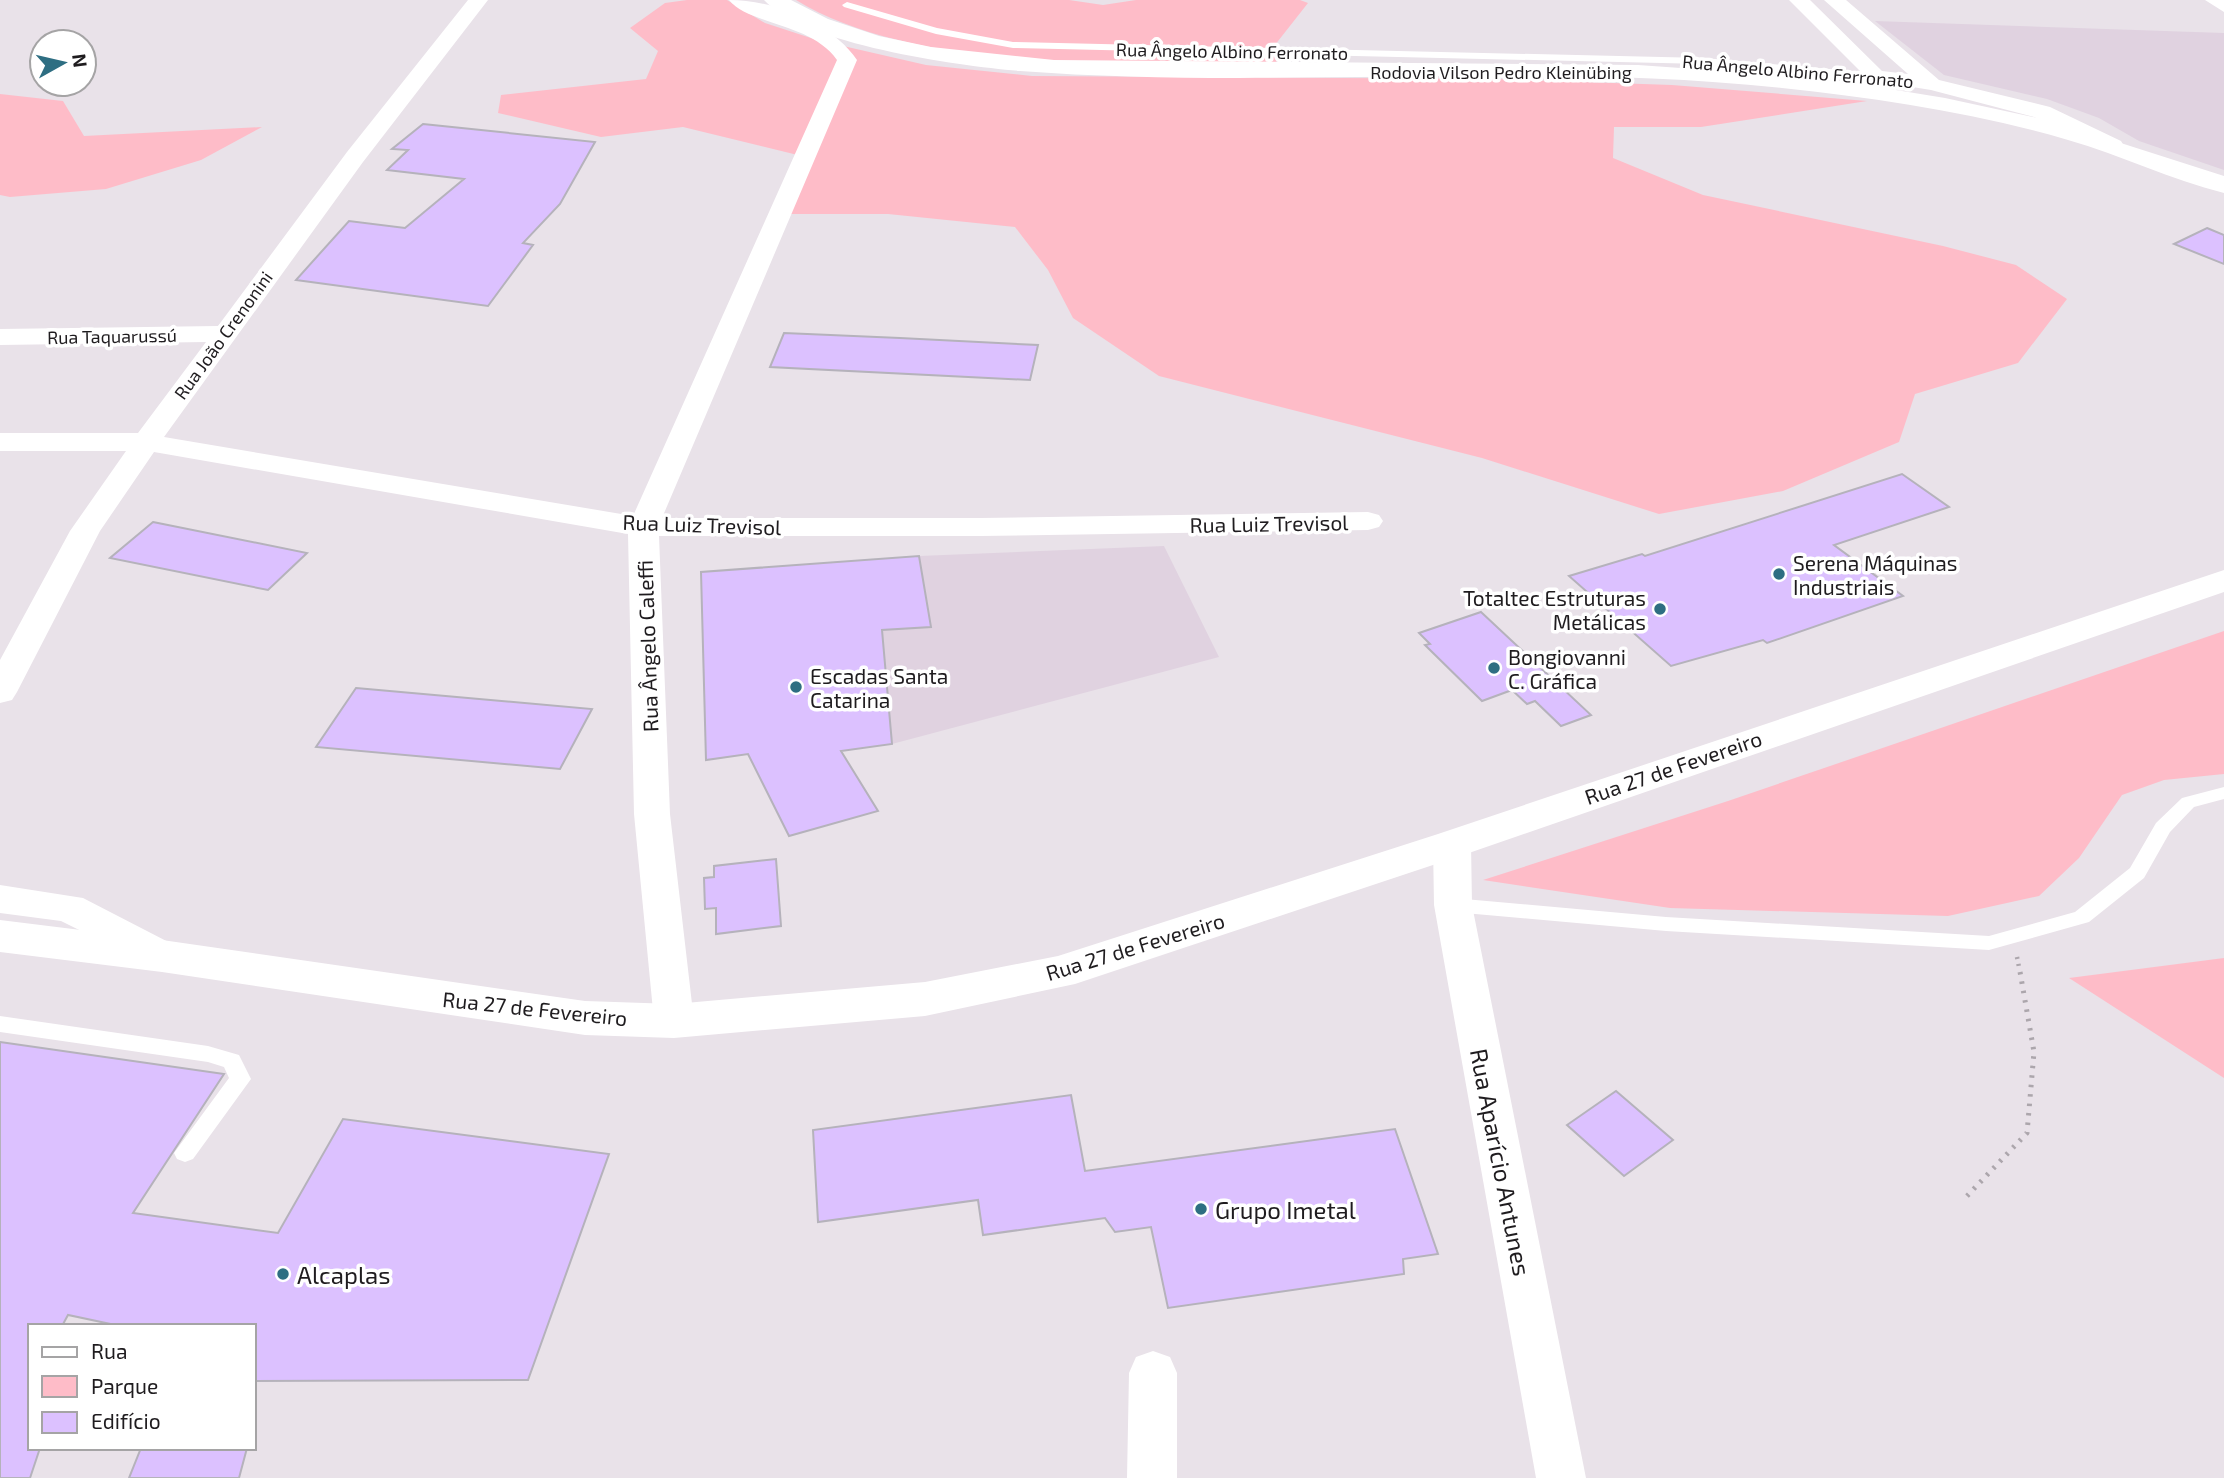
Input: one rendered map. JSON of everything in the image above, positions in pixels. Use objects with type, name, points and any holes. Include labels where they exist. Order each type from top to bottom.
[{"type":"main road","name":"Rodovia Vilson Pedro Kleinübing","points":[[775,0],[827,26],[866,38],[988,61],[1169,70],[1616,72],[1786,81],[2029,122],[2113,146],[2224,185]]},
{"type":"main road","name":"Rua 27 de Fevereiro","points":[[0,936],[162,956],[585,1018],[674,1021],[925,999],[1059,972],[1452,844],[2224,580]]},
{"type":"street","name":"Rua João Crenonini","points":[[0,692],[85,531],[146,442],[223,334],[436,50],[478,0]]},
{"type":"street","name":"Rua Ângelo Caleffi","points":[[674,1021],[652,814],[643,527],[848,60],[841,47],[819,33],[775,18],[740,0]]},
{"type":"street","points":[[1799,0],[1876,76]]},
{"type":"street","points":[[1834,0],[1932,84]]},
{"type":"street","points":[[2215,0],[2224,6]]},
{"type":"street","name":"Rua Ângelo Albino Ferronato","points":[[1876,76],[1932,84],[2042,112],[2113,146]]},
{"type":"street","name":"Rua Taquarussú","points":[[0,337],[223,334]]},
{"type":"street","name":"Rua Luiz Trevisol","points":[[0,442],[146,442],[643,527],[981,527],[1368,521]]},
{"type":"street","name":"Rua Aparício Antunes","points":[[1452,844],[1453,905],[1561,1478]]},
{"type":"street","points":[[0,899],[69,908],[162,956]]},
{"type":"street","points":[[1152,1478],[1153,1373]]},
{"type":"lane","name":"Rua Ângelo Albino Ferronato","points":[[847,5],[936,31],[1013,45],[1704,61],[1876,76]]},
{"type":"lane","points":[[1453,905],[1666,924],[1989,943],[2082,917],[2137,873],[2162,828],[2188,802],[2224,793]]},
{"type":"lane","points":[[0,1024],[208,1054],[232,1062],[240,1079],[185,1153]]},
{"type":"path","points":[[1967,1196],[2027,1133],[2034,1052],[2020,979],[2015,935]]},
{"type":"shaded area","points":[[1875,21],[2224,33],[2224,170],[2139,141],[2099,118],[2047,99],[1944,75]]},
{"type":"shaded area","points":[[1164,546],[1219,657],[892,744],[882,630],[931,626],[919,556]]},
{"type":"green space","points":[[727,0],[765,23],[817,40],[926,65],[1032,76],[1492,79],[1672,85],[1867,101],[1701,127],[1614,127],[1613,158],[1703,195],[1943,246],[2016,265],[2067,299],[2018,363],[1915,394],[1899,442],[1783,491],[1659,514],[1482,458],[1159,376],[1073,318],[1048,270],[1015,227],[888,214],[790,214],[814,159],[683,127],[601,137],[498,113],[501,95],[646,79],[658,51],[630,28],[665,3]]},
{"type":"green space","points":[[796,0],[1069,0],[1103,5],[1136,0],[1300,0],[1308,3],[1271,50],[1278,65],[1095,63],[965,53],[903,41],[846,24]]},
{"type":"green space","points":[[0,94],[63,101],[84,136],[262,127],[201,160],[106,189],[10,197],[0,195]]},
{"type":"green space","points":[[2224,631],[2224,774],[2164,780],[2122,795],[2079,858],[2039,896],[1948,916],[1670,908],[1483,880],[1728,801]]},
{"type":"green space","points":[[2224,958],[2224,1078],[2069,978]]},
{"type":"building","points":[[423,124],[595,142],[560,204],[523,243],[533,245],[488,306],[296,280],[349,221],[405,228],[464,179],[387,170],[408,150],[392,149]]},
{"type":"building","points":[[2207,228],[2224,235],[2224,264],[2174,244]]},
{"type":"building","points":[[784,333],[1038,345],[1030,380],[770,367]]},
{"type":"building","name":"Serena Máquinas Industriais","points":[[1902,474],[1949,507],[1834,545],[1903,596],[1767,643],[1763,640],[1671,666],[1569,576],[1642,554],[1645,556]]},
{"type":"building","points":[[153,522],[307,553],[268,590],[110,558]]},
{"type":"building","name":"Escadas Santa Catarina","points":[[919,556],[931,627],[882,630],[892,744],[841,751],[878,811],[789,836],[748,754],[706,760],[701,572]]},
{"type":"building","name":"Bongiovanni C. Gráfica","points":[[1481,612],[1591,715],[1561,726],[1535,701],[1527,704],[1512,690],[1482,701],[1425,645],[1430,644],[1419,633]]},
{"type":"building","points":[[356,688],[592,709],[560,769],[316,747]]},
{"type":"building","points":[[776,859],[781,926],[716,934],[716,908],[705,909],[704,878],[714,877],[714,866]]},
{"type":"building","name":"Alcaplas","points":[[0,1042],[224,1074],[133,1213],[278,1233],[343,1119],[609,1154],[528,1380],[256,1381],[256,1324],[111,1324],[68,1315],[63,1324],[28,1324],[28,1450],[39,1450],[30,1478],[0,1478]]},
{"type":"building","points":[[1616,1091],[1673,1140],[1624,1176],[1567,1125]]},
{"type":"building","name":"Grupo Imetal","points":[[1071,1095],[1085,1171],[1395,1129],[1438,1254],[1403,1259],[1404,1274],[1168,1308],[1151,1227],[1115,1232],[1105,1218],[983,1235],[978,1200],[818,1222],[813,1130]]},
{"type":"building","points":[[140,1450],[246,1450],[239,1478],[129,1478]]},
{"type":"place","name":"Serena Máquinas Industriais","points":[[1779,574]]},
{"type":"place","name":"Totaltec Estruturas Metálicas","points":[[1660,609]]},
{"type":"place","name":"Bongiovanni C. Gráfica","points":[[1494,668]]},
{"type":"place","name":"Escadas Santa Catarina","points":[[796,687]]},
{"type":"place","name":"Grupo Imetal","points":[[1201,1209]]},
{"type":"place","name":"Alcaplas","points":[[283,1274]]}]
